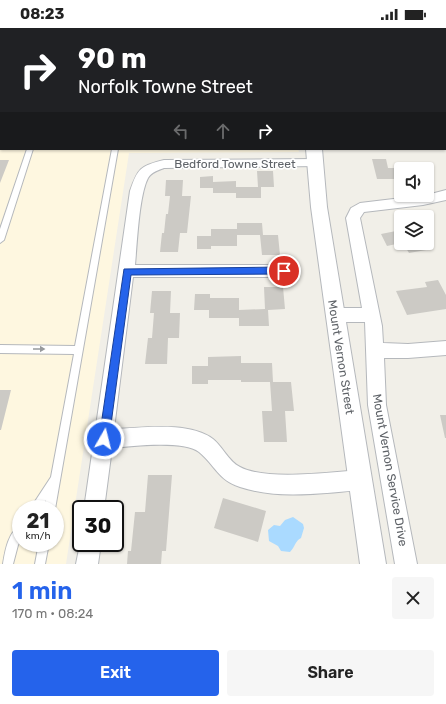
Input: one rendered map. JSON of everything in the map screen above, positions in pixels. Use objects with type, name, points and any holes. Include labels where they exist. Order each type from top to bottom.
[{"type":"street","name":"Bedford Towne Street","points":[[127,271],[138,185],[143,174],[153,167],[177,164],[315,156]]},
{"type":"street","name":"Mount Vernon Street","points":[[315,156],[319,207],[334,315],[373,564]]},
{"type":"street","name":"Mount Vernon Service Drive","points":[[406,564],[376,405],[375,331],[353,218],[356,211],[365,207],[423,200],[446,195]]},
{"type":"street","points":[[95,500],[127,271],[284,271]]},
{"type":"street","points":[[334,315],[372,315]]},
{"type":"street","points":[[375,350],[408,351],[446,348]]},
{"type":"street","points":[[104,439],[180,436],[196,440],[212,451],[223,466],[238,476],[267,482],[297,484],[361,480]]},
{"type":"street","points":[[87,564],[89,552]]},
{"type":"lane","points":[[0,240],[30,150]]},
{"type":"lane","points":[[51,500],[115,150]]},
{"type":"lane","points":[[0,349],[78,350]]},
{"type":"lane","points":[[41,500],[55,477]]},
{"type":"lane","points":[[8,564],[12,547]]},
{"type":"lane","points":[[40,564],[42,552]]},
{"type":"shaded area","points":[[0,150],[298,150],[299,152],[129,153],[76,500],[72,500],[72,525],[66,564],[0,564]]},
{"type":"water","points":[[293,517],[303,524],[304,528],[301,538],[297,541],[290,552],[281,551],[278,546],[269,541],[268,530],[274,525],[280,526],[285,520]]},
{"type":"building","points":[[372,159],[386,159],[388,168],[394,168],[394,179],[377,179]]},
{"type":"building","points":[[0,160],[9,160],[0,183]]},
{"type":"building","points":[[257,171],[273,171],[274,187],[261,187],[261,198],[236,198],[236,193],[213,193],[213,188],[200,188],[200,177],[213,176],[213,182],[236,181],[236,187],[258,187]]},
{"type":"building","points":[[166,180],[183,180],[182,196],[191,196],[187,233],[180,233],[178,252],[160,252],[162,233],[164,233],[170,196],[165,196]]},
{"type":"building","points":[[237,223],[262,223],[263,235],[278,235],[280,255],[262,255],[260,235],[237,235],[237,246],[211,246],[211,249],[197,249],[197,236],[211,236],[211,229],[237,229]]},
{"type":"building","points":[[394,231],[394,244],[387,246],[381,234]]},
{"type":"building","points":[[407,250],[426,250],[409,253]]},
{"type":"building","points":[[438,280],[446,295],[446,309],[407,315],[396,291],[427,287],[425,282]]},
{"type":"building","points":[[264,287],[283,287],[285,309],[268,310],[269,326],[239,326],[239,318],[209,318],[209,310],[194,310],[195,294],[210,294],[210,298],[239,298],[239,310],[265,309]]},
{"type":"building","points":[[152,291],[171,291],[170,313],[180,313],[179,338],[168,338],[167,364],[145,364],[148,338],[152,338],[154,313],[150,313]]},
{"type":"building","points":[[241,356],[241,363],[272,363],[273,382],[291,382],[294,411],[285,411],[287,442],[264,442],[262,411],[272,411],[270,382],[208,380],[208,384],[192,384],[192,366],[208,366],[208,357]]},
{"type":"building","points":[[0,390],[11,390],[1,430],[0,430]]},
{"type":"building","points":[[440,415],[446,415],[446,438],[445,438]]},
{"type":"building","points":[[148,475],[172,475],[166,551],[162,551],[161,564],[127,564],[128,551],[131,551],[135,512],[145,512]]},
{"type":"building","points":[[223,498],[266,511],[258,542],[214,528]]},
{"type":"route","points":[[104,439],[127,271],[284,271]]}]
